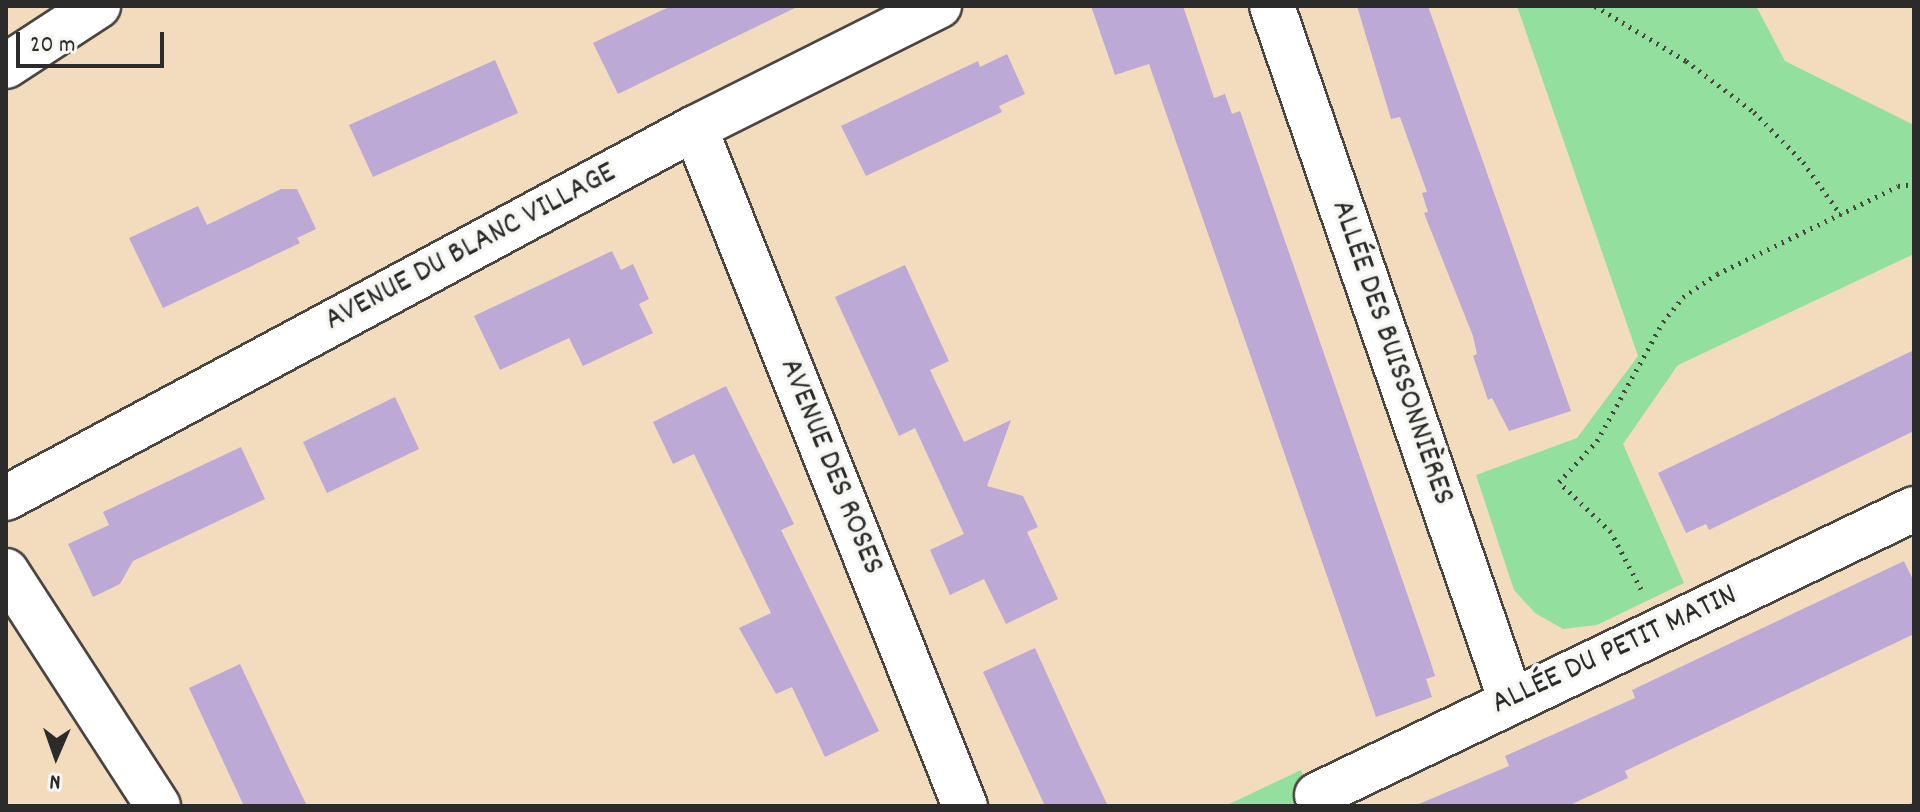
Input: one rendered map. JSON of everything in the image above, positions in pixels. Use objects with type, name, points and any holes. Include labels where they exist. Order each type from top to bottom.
[{"type":"street","points":[[6,66],[98,6]]},
{"type":"street","name":"AVENUE DU BLANC VILLAGE","points":[[6,498],[695,128],[939,6]]},
{"type":"street","name":"ALLÉE DES BUISSONNIÈRES","points":[[1272,6],[1511,701]]},
{"type":"street","name":"AVENUE DES ROSES","points":[[695,128],[965,806]]},
{"type":"street","name":"ALLÉE DU PETIT MATIN","points":[[1317,795],[1914,509]]},
{"type":"street","points":[[6,571],[158,806]]},
{"type":"path","points":[[1595,6],[1686,61],[1754,112],[1803,162],[1841,215]]},
{"type":"path","points":[[1657,632],[1611,532],[1559,482],[1597,441],[1683,297],[1717,274],[1898,186],[1914,184]]},
{"type":"green space","points":[[1517,6],[1756,6],[1785,61],[1914,125],[1914,254],[1678,365],[1623,444],[1684,583],[1597,625],[1563,629],[1535,613],[1514,590],[1476,475],[1577,438],[1638,356]]},
{"type":"green space","points":[[1301,770],[1314,806],[1225,806]]},
{"type":"building","points":[[671,6],[799,6],[618,94],[593,43]]},
{"type":"building","points":[[1091,6],[1183,6],[1214,98],[1225,94],[1232,114],[1240,111],[1429,657],[1435,676],[1426,679],[1432,697],[1376,717],[1149,64],[1115,75]]},
{"type":"building","points":[[1357,6],[1428,6],[1571,411],[1509,431],[1492,398],[1488,400],[1473,356],[1477,354],[1473,336],[1424,213],[1428,212],[1422,193],[1427,192],[1400,117],[1391,119]]},
{"type":"building","points":[[1007,54],[1025,94],[999,106],[1002,112],[866,176],[841,126],[978,61],[980,67]]},
{"type":"building","points":[[495,60],[518,113],[373,177],[349,125]]},
{"type":"building","points":[[281,189],[297,189],[316,229],[297,238],[300,243],[163,308],[129,238],[198,206],[207,225]]},
{"type":"building","points":[[612,251],[621,270],[633,264],[649,299],[639,304],[653,333],[583,366],[569,338],[500,370],[474,316]]},
{"type":"building","points":[[905,265],[949,361],[930,370],[964,442],[1011,420],[987,486],[1023,496],[1038,527],[1027,532],[1058,599],[1006,624],[984,579],[950,595],[930,550],[964,534],[915,428],[899,436],[835,297]]},
{"type":"building","points":[[1914,350],[1914,431],[1709,530],[1706,524],[1686,533],[1658,473]]},
{"type":"building","points":[[726,386],[794,524],[781,530],[879,731],[825,757],[792,687],[776,694],[739,628],[771,613],[694,454],[673,464],[653,422]]},
{"type":"building","points":[[395,397],[419,449],[327,493],[303,442]]},
{"type":"building","points":[[241,447],[265,499],[133,561],[120,584],[93,597],[68,544],[109,525],[103,512]]},
{"type":"building","points":[[1904,561],[1914,582],[1914,634],[1625,771],[1628,778],[1568,806],[1414,806],[1509,766],[1505,756],[1635,698],[1632,690]]},
{"type":"building","points":[[1035,648],[1108,806],[1045,806],[983,672]]},
{"type":"building","points":[[240,664],[307,806],[244,806],[189,688]]}]
